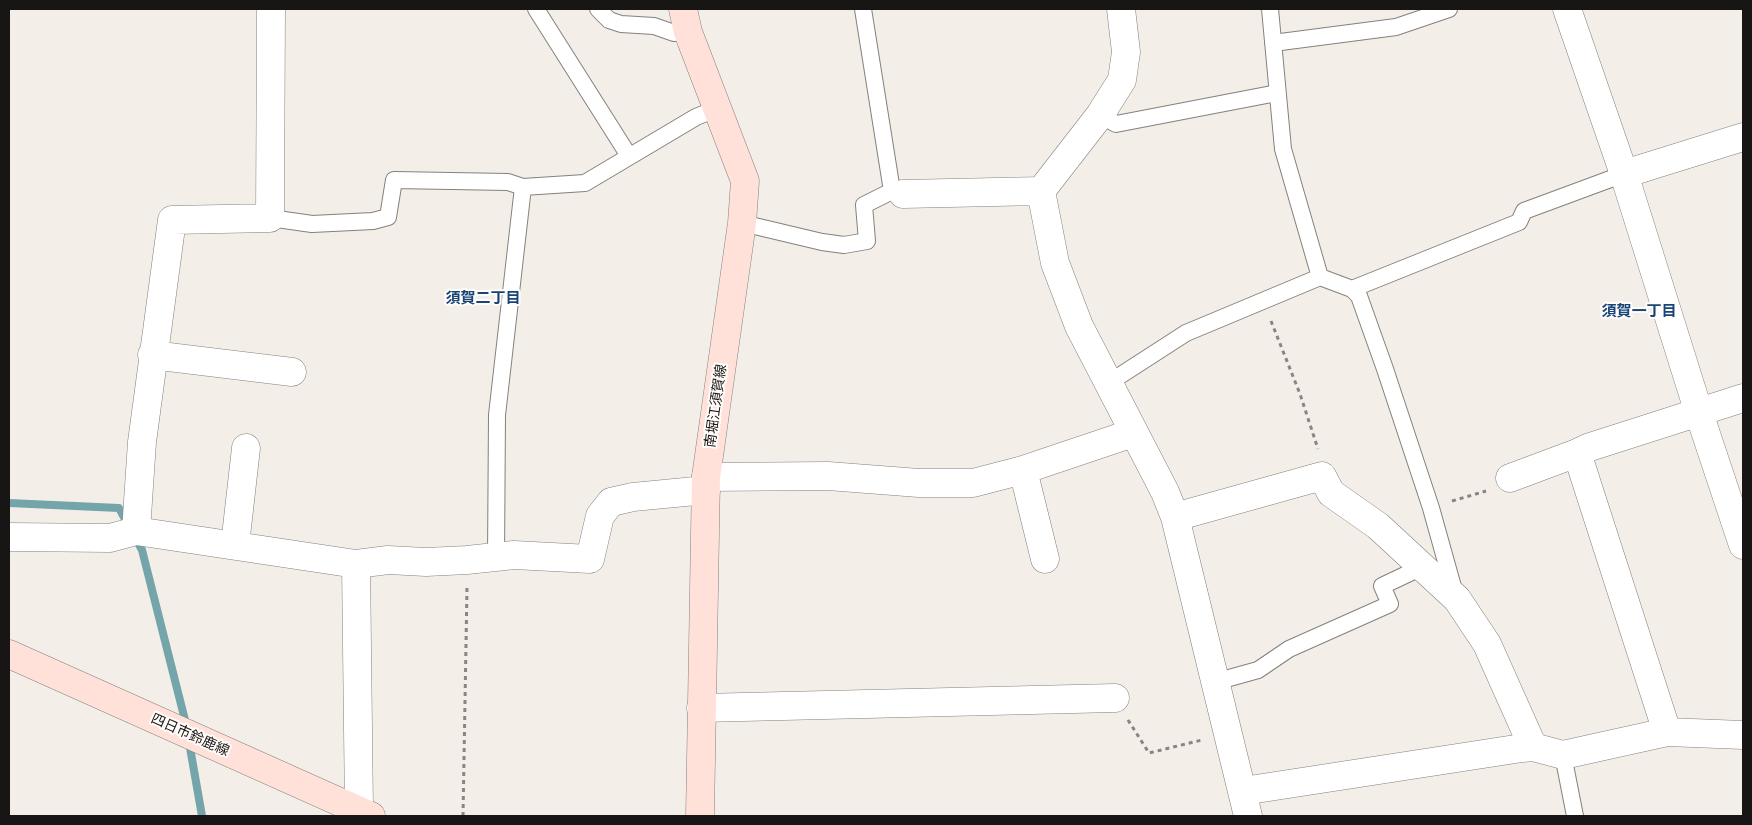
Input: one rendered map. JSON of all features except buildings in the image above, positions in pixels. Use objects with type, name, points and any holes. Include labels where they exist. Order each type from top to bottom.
[{"type":"main road","name":"南堀江須賀線","points":[[686,20],[746,181],[742,223],[706,483],[700,816]]},
{"type":"main road","name":"四日市鈴鹿線","points":[[9,654],[180,729],[365,814]]},
{"type":"street","points":[[137,520],[142,442],[152,355],[172,220],[270,218],[271,9]]},
{"type":"street","points":[[1121,9],[1126,52],[1122,80],[1100,115],[1041,191],[1055,263],[1079,326],[1107,384],[1165,492],[1175,517],[1245,804],[1533,747],[1563,755],[1667,732],[1743,734]]},
{"type":"street","points":[[1567,9],[1624,174],[1698,413],[1743,545]]},
{"type":"street","points":[[1624,174],[1743,137]]},
{"type":"street","points":[[897,192],[1041,191]]},
{"type":"street","points":[[152,355],[292,372]]},
{"type":"street","points":[[1510,478],[1577,454],[1590,447],[1743,398]]},
{"type":"street","points":[[137,520],[163,536],[356,564],[388,560],[426,562],[467,560],[514,555],[590,559],[600,516],[611,502],[706,483],[828,476],[946,484],[973,483],[1023,470],[1133,432]]},
{"type":"street","points":[[235,545],[246,448]]},
{"type":"street","points":[[1577,454],[1667,732]]},
{"type":"street","points":[[1023,470],[1045,559]]},
{"type":"street","points":[[1175,517],[1322,476],[1331,493],[1378,526],[1457,599],[1487,644],[1533,747]]},
{"type":"street","points":[[9,537],[110,538],[137,520]]},
{"type":"street","points":[[356,564],[365,814]]},
{"type":"street","points":[[701,708],[1114,698]]},
{"type":"lane","points":[[536,9],[629,156]]},
{"type":"lane","points":[[598,9],[609,20],[621,24],[654,26],[674,32],[686,20]]},
{"type":"lane","points":[[742,223],[822,242],[844,245],[867,241],[864,205],[897,192],[863,9]]},
{"type":"lane","points":[[1270,9],[1282,149],[1320,277]]},
{"type":"lane","points":[[1273,43],[1396,28],[1449,9]]},
{"type":"lane","points":[[1100,115],[1116,124],[1277,93]]},
{"type":"lane","points":[[270,218],[312,224],[373,221],[388,217],[394,180],[508,182],[523,188],[585,183],[696,117],[718,108]]},
{"type":"lane","points":[[1352,289],[1519,222],[1524,211],[1624,174]]},
{"type":"lane","points":[[496,558],[497,415],[523,188]]},
{"type":"lane","points":[[1107,384],[1186,333],[1320,277],[1352,289],[1359,296],[1391,388],[1431,508],[1457,599]]},
{"type":"lane","points":[[1215,682],[1258,670],[1289,649],[1390,604],[1382,586],[1422,567]]},
{"type":"lane","points":[[1563,755],[1575,816]]},
{"type":"path","points":[[1262,301],[1300,394],[1324,469],[1322,476]]},
{"type":"path","points":[[463,816],[467,560]]},
{"type":"path","points":[[1114,698],[1149,753],[1228,733]]},
{"type":"waterway","points":[[9,503],[119,508],[128,525]]},
{"type":"waterway","points":[[135,537],[142,550],[187,728]]},
{"type":"waterway","points":[[189,742],[202,816]]},
{"type":"district","name":"須賀二丁目","points":[[483,299]]},
{"type":"district","name":"須賀一丁目","points":[[1639,312]]}]
